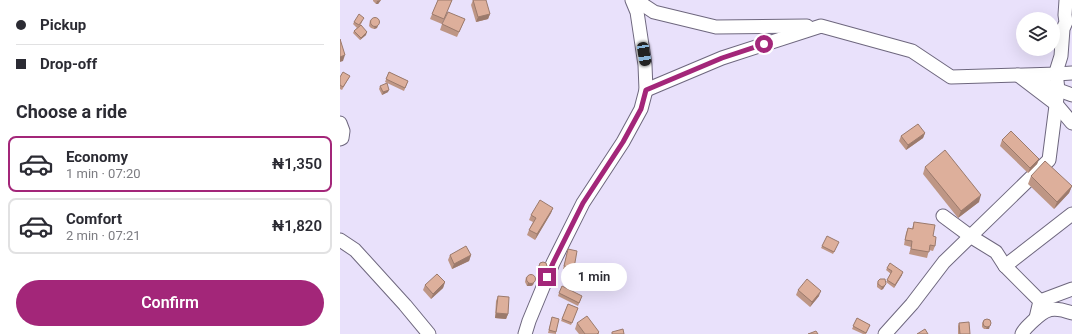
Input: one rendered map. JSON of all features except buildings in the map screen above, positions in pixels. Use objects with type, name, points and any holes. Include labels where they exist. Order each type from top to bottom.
[{"type":"street","points":[[525,334],[553,263],[583,203],[623,142],[641,109],[646,90],[646,65],[637,12],[632,0]]},
{"type":"street","points":[[636,0],[654,12],[716,27],[821,26],[912,51],[951,76],[1072,73]]},
{"type":"street","points":[[885,334],[912,304],[944,262],[1049,160],[1058,90],[1056,74],[1061,56],[1063,29],[1066,22],[1066,0]]},
{"type":"street","points":[[646,90],[722,58],[821,26]]},
{"type":"street","points":[[1018,75],[1072,95]]},
{"type":"street","points":[[1018,75],[1056,104],[1072,123]]},
{"type":"street","points":[[340,123],[343,131],[342,138],[340,139]]},
{"type":"street","points":[[1005,266],[1072,214]]},
{"type":"street","points":[[943,216],[970,236],[996,252],[1005,266],[1040,301]]},
{"type":"street","points":[[340,240],[355,250],[405,305],[428,334]]},
{"type":"street","points":[[1040,301],[1072,289]]},
{"type":"street","points":[[1036,318],[1040,301]]},
{"type":"street","points":[[1022,334],[1036,318],[1048,310],[1061,309],[1072,313]]},
{"type":"route","points":[[547,277],[583,203],[623,142],[641,109],[646,90],[722,58],[764,44]]}]
